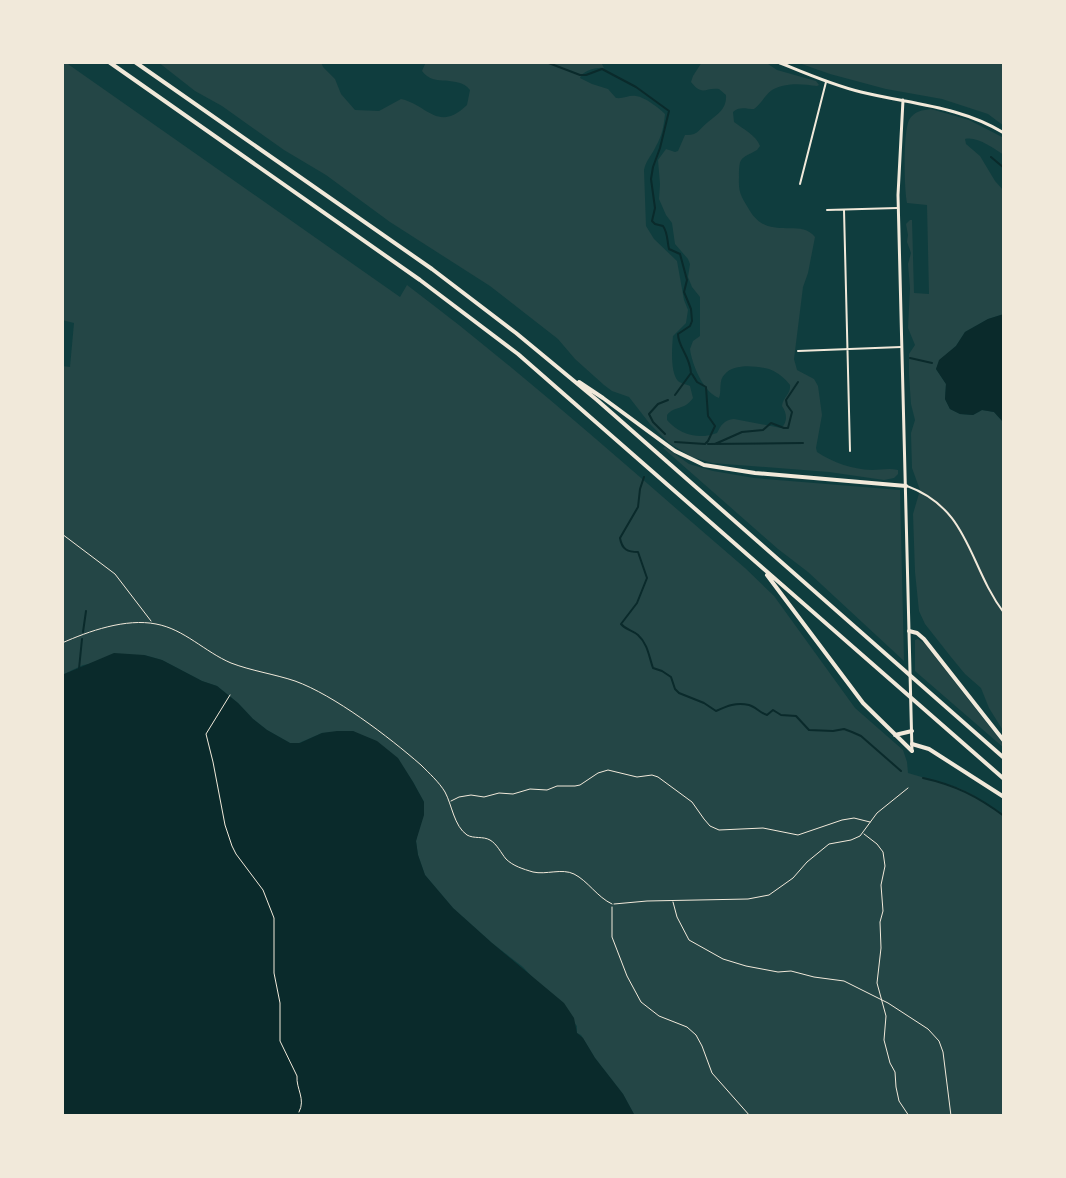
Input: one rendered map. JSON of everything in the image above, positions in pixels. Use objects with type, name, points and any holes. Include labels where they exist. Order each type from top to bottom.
[{"type":"highway","points":[[109,62],[487,329],[565,393],[1004,779]]},
{"type":"highway","points":[[135,62],[446,279],[565,373],[1004,758]]},
{"type":"highway","points":[[565,373],[679,454],[698,464],[734,471],[906,486]]},
{"type":"highway","points":[[761,566],[860,700],[912,751]]},
{"type":"highway","points":[[909,631],[924,639],[1004,741]]},
{"type":"highway","points":[[895,735],[912,731]]},
{"type":"highway","points":[[912,744],[924,746],[1004,797]]},
{"type":"main road","points":[[778,62],[859,91],[963,113],[1004,133]]},
{"type":"main road","points":[[903,100],[898,167],[912,751]]},
{"type":"street","points":[[800,184],[827,81]]},
{"type":"street","points":[[827,210],[899,208]]},
{"type":"street","points":[[844,210],[850,451]]},
{"type":"street","points":[[798,351],[902,347]]},
{"type":"street","points":[[906,486],[927,495],[952,517],[1004,613]]},
{"type":"path","points":[[62,534],[115,574],[153,623]]},
{"type":"path","points":[[62,643],[120,625],[153,623],[187,637],[232,663],[297,682],[326,696],[420,764],[440,784],[466,834],[489,839],[513,865],[543,874],[570,872],[612,904],[748,899],[769,895],[786,884],[829,844],[856,839],[880,811],[908,788]]},
{"type":"path","points":[[230,695],[206,734],[232,846],[263,890],[274,918],[274,973],[280,1003],[280,1041],[297,1076],[302,1101],[299,1112]]},
{"type":"path","points":[[449,803],[471,795],[484,797],[580,785],[608,770],[637,777],[658,777],[692,802],[710,826],[719,830],[763,828],[798,835],[842,820],[854,818],[870,822]]},
{"type":"path","points":[[862,833],[883,852],[883,911],[877,983],[886,1016],[884,1040],[895,1072],[899,1101],[909,1116]]},
{"type":"path","points":[[673,902],[689,940],[723,959],[778,972],[791,971],[844,981],[881,999],[928,1029],[939,1041],[944,1059],[951,1116]]},
{"type":"path","points":[[612,904],[612,937],[641,1002],[659,1016],[687,1027],[696,1035],[712,1073],[750,1116]]},
{"type":"shaded area","points":[[62,62],[400,297],[407,285],[451,318],[578,424],[774,596],[855,708],[903,750],[908,773],[959,788],[1004,816],[1004,1116],[635,1116],[623,1094],[577,1033],[577,1026],[523,967],[453,908],[425,875],[416,841],[424,802],[398,759],[353,731],[322,733],[299,743],[290,743],[267,730],[217,686],[162,660],[144,655],[83,665],[62,675],[62,366],[70,367],[74,323],[62,320]]},
{"type":"shaded area","points":[[158,62],[321,62],[355,110],[379,111],[401,99],[433,115],[448,117],[467,105],[470,90],[459,83],[427,76],[422,71],[426,62],[601,62],[604,68],[590,70],[580,78],[608,89],[616,98],[643,98],[665,114],[660,138],[644,170],[646,226],[654,239],[677,261],[688,310],[686,323],[673,336],[672,359],[675,377],[690,386],[693,398],[670,412],[667,420],[684,433],[697,436],[717,433],[723,423],[734,419],[781,428],[786,417],[782,406],[790,385],[769,369],[740,367],[723,376],[719,398],[708,390],[700,378],[690,349],[693,341],[700,336],[700,297],[688,277],[688,259],[675,244],[672,223],[659,199],[658,160],[666,149],[678,151],[685,135],[698,132],[725,104],[726,95],[719,89],[701,90],[691,82],[702,62],[765,62],[777,70],[816,81],[817,86],[794,84],[777,87],[754,109],[740,108],[733,112],[734,122],[752,135],[760,146],[740,162],[740,192],[750,211],[766,225],[801,229],[815,237],[803,287],[794,359],[797,370],[814,379],[818,386],[822,415],[817,452],[850,467],[895,469],[898,474],[884,480],[829,472],[712,463],[692,457],[669,443],[629,397],[604,385],[558,339],[490,286],[195,91]]},
{"type":"shaded area","points":[[796,62],[1004,62],[1004,126],[988,114],[942,99],[886,89]]},
{"type":"shaded area","points":[[931,109],[969,120],[1004,138],[1004,155],[980,141],[965,139],[1004,191],[1004,314],[965,332],[956,346],[940,360],[936,369],[946,384],[945,399],[950,409],[973,415],[982,410],[994,412],[1004,423],[1004,732],[981,688],[951,657],[925,624],[919,611],[913,514],[920,490],[912,468],[911,433],[915,420],[911,404],[909,354],[915,345],[908,328],[908,264],[911,253],[906,224],[912,220],[914,293],[929,294],[927,205],[907,203],[905,161],[909,120],[916,113]]},
{"type":"shaded area","points":[[1004,314],[1004,423],[994,412],[982,410],[973,415],[950,409],[945,399],[946,384],[936,369],[939,360],[956,346],[965,332]]},
{"type":"shaded area","points":[[665,447],[689,464],[713,471],[754,478],[900,490],[904,661],[808,572],[778,549]]},
{"type":"shaded area","points":[[918,639],[1004,748],[915,671],[915,640]]},
{"type":"shaded area","points":[[114,653],[162,660],[217,686],[267,730],[290,743],[300,743],[322,733],[353,731],[377,741],[398,758],[424,802],[424,815],[416,841],[425,875],[453,908],[564,1003],[574,1018],[577,1033],[623,1094],[635,1116],[62,1116],[62,675]]},
{"type":"waterway","points":[[546,62],[580,75],[602,69],[636,87],[669,111],[651,179],[655,208],[652,221],[663,226],[669,249],[680,254],[687,280],[684,292],[691,309],[690,326],[678,334],[691,373],[675,395]]},
{"type":"waterway","points":[[991,157],[1004,168]]},
{"type":"waterway","points":[[910,358],[932,363]]},
{"type":"waterway","points":[[675,442],[705,444],[715,426],[708,416],[706,387],[697,382],[692,374]]},
{"type":"waterway","points":[[715,444],[742,432],[763,430],[771,423],[788,428],[792,412],[786,400],[798,382]]},
{"type":"waterway","points":[[665,434],[649,414],[658,404],[668,400]]},
{"type":"waterway","points":[[708,444],[803,443]]},
{"type":"waterway","points":[[644,477],[638,507],[620,538],[626,550],[638,552],[647,578],[637,603],[621,624],[641,639],[653,668],[671,677],[679,693],[716,711],[744,704],[767,715],[773,710],[781,715],[796,716],[809,730],[844,729],[852,732],[861,736],[901,771]]},
{"type":"waterway","points":[[83,632],[86,611]]},
{"type":"waterway","points":[[79,669],[82,639]]},
{"type":"waterway","points":[[923,778],[965,792],[1004,816]]}]
